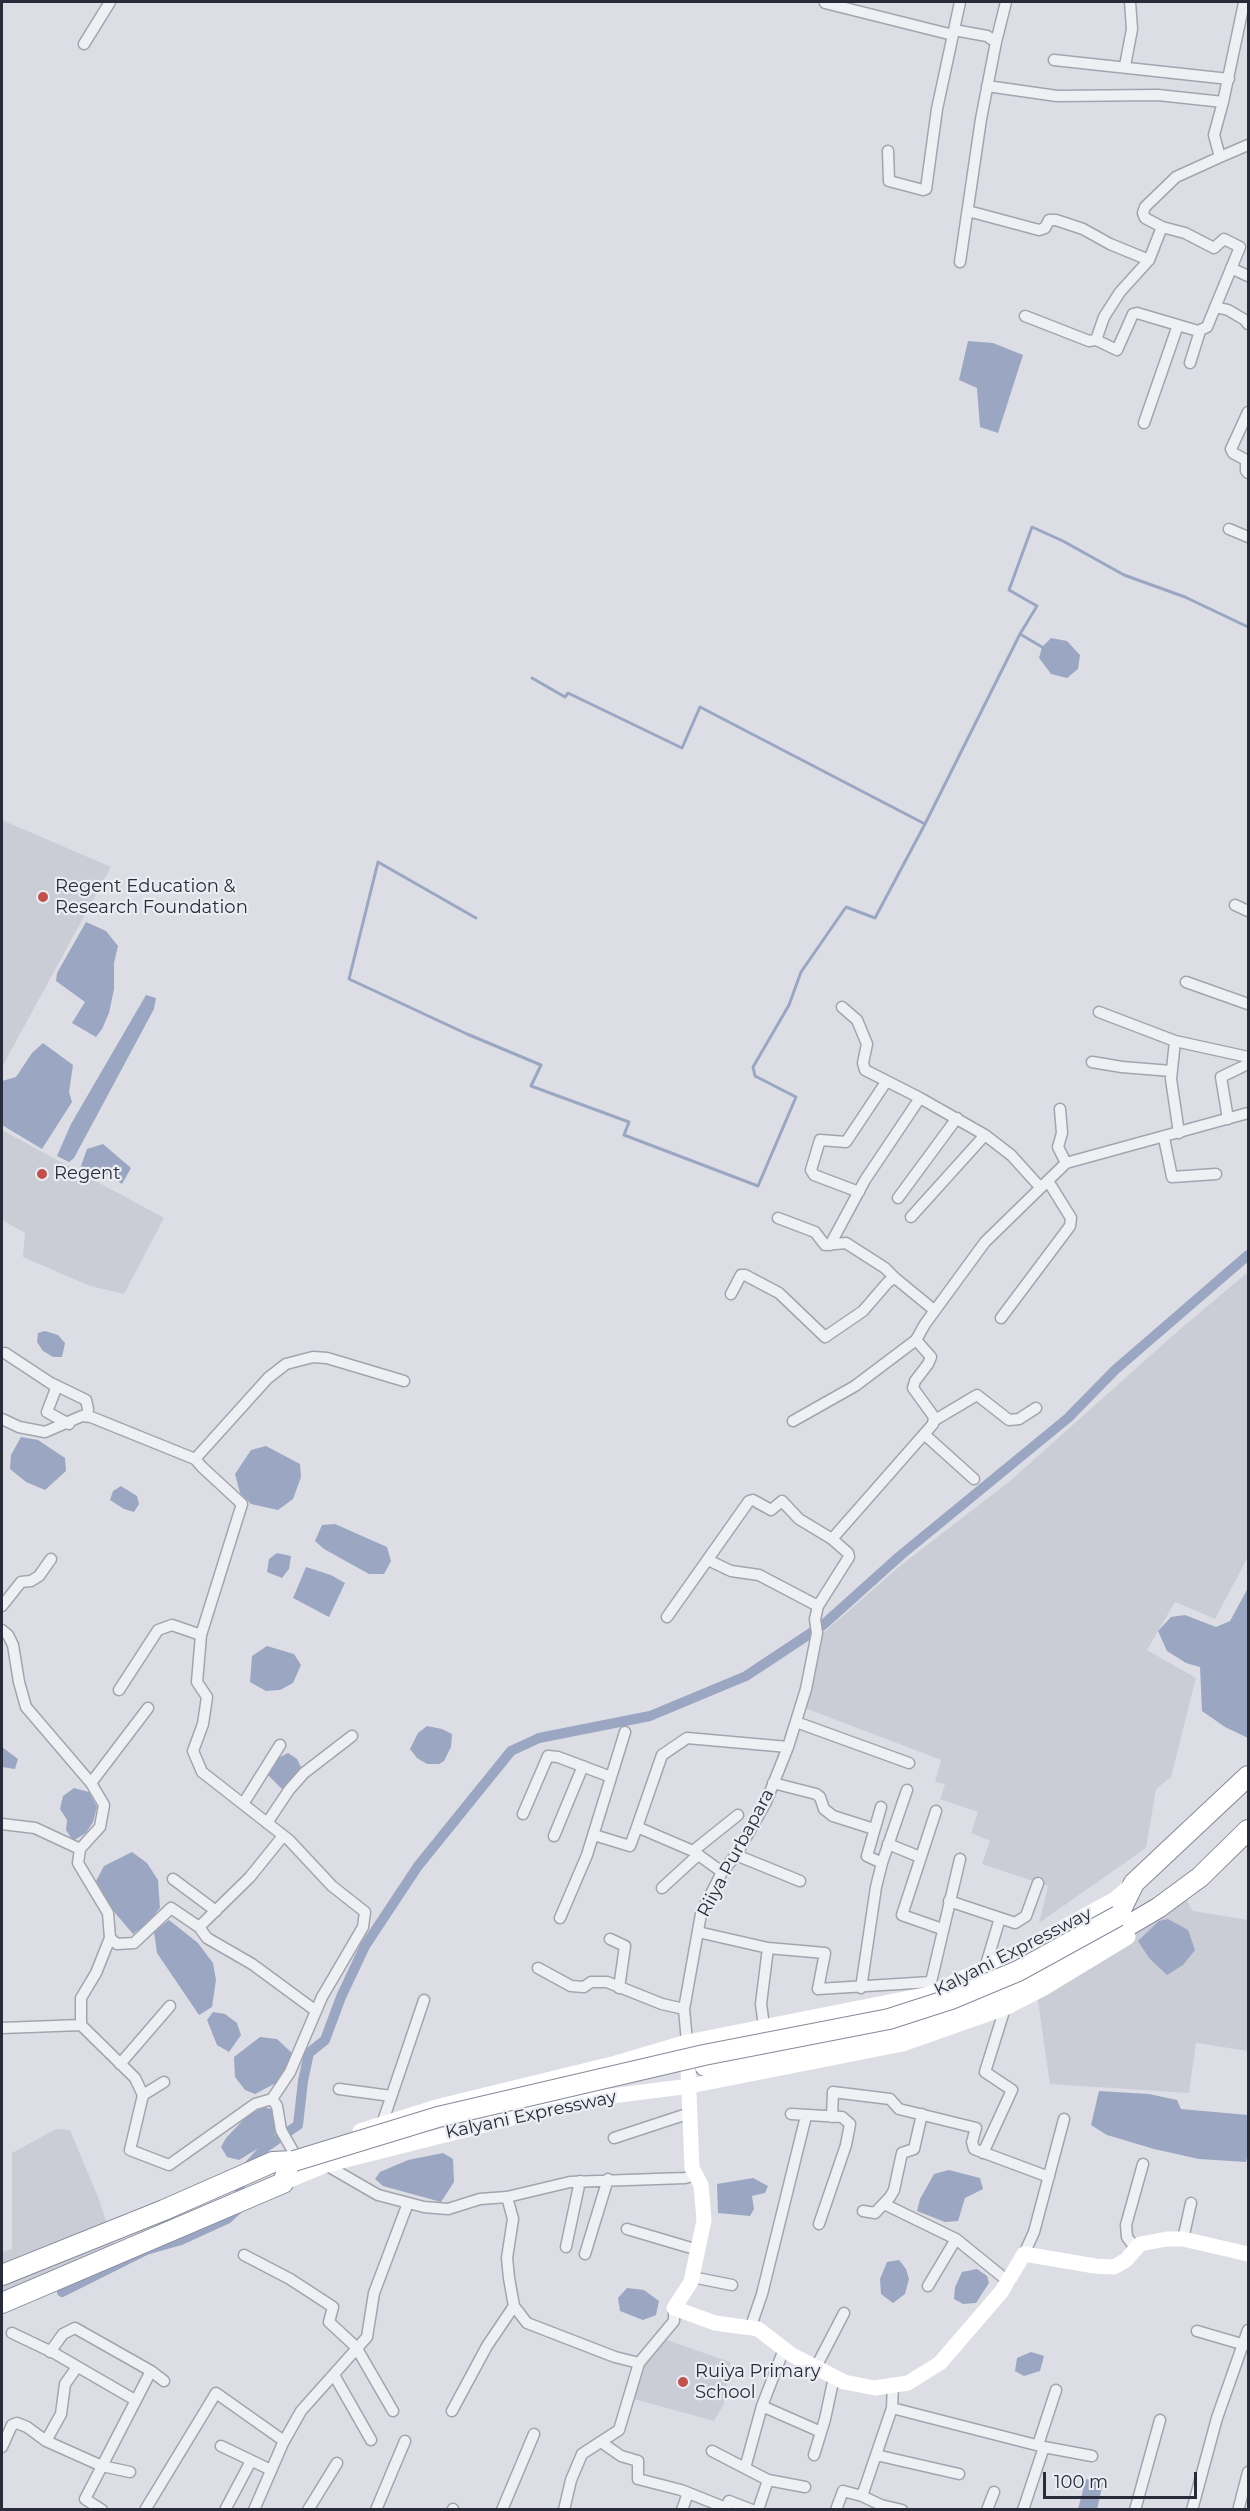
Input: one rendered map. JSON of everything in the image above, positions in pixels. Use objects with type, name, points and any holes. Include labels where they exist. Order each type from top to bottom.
[{"type":"highway","name":"Kalyani Expressway","points":[[296,2160],[438,2117],[704,2055],[889,2019],[951,1999],[1018,1971],[1119,1916],[1134,1884],[1248,1776]]},
{"type":"highway","name":"Kalyani Expressway","points":[[296,2160],[437,2123],[569,2093],[838,2042],[935,2019],[1006,1990],[1107,1938],[1158,1908],[1200,1877],[1248,1830]]},
{"type":"highway","points":[[2,2275],[273,2162],[296,2160]]},
{"type":"highway","points":[[283,2183],[286,2174],[296,2160]]},
{"type":"highway","name":"Kalyani Expressway","points":[[2,2302],[283,2183]]},
{"type":"street","points":[[84,44],[110,2]]},
{"type":"street","points":[[888,151],[889,181],[926,189],[937,109],[960,2]]},
{"type":"street","points":[[960,262],[987,86],[1006,2]]},
{"type":"street","points":[[1125,66],[1132,29],[1130,2]]},
{"type":"street","points":[[825,3],[953,32],[987,36],[996,42]]},
{"type":"street","points":[[1220,157],[1214,135],[1229,78],[1243,3]]},
{"type":"street","points":[[1054,60],[1229,78]]},
{"type":"street","points":[[987,86],[1056,96],[1158,95],[1223,102]]},
{"type":"street","points":[[1190,363],[1200,332],[1207,327],[1240,249],[1238,245],[1224,239],[1214,248],[1185,234],[1162,227],[1145,218],[1143,213],[1145,207],[1176,177],[1248,145]]},
{"type":"street","points":[[968,211],[1039,230],[1045,228],[1049,220],[1056,220],[1083,229],[1110,244],[1149,260]]},
{"type":"street","points":[[1096,340],[1104,317],[1120,292],[1149,260],[1162,227]]},
{"type":"street","points":[[1231,268],[1248,276]]},
{"type":"street","points":[[1215,307],[1228,310],[1248,324]]},
{"type":"street","points":[[1025,316],[1089,341],[1096,340],[1118,350],[1133,314],[1137,313],[1200,332]]},
{"type":"street","points":[[1144,423],[1178,325]]},
{"type":"street","points":[[1248,412],[1231,450],[1246,460],[1248,473]]},
{"type":"street","points":[[1229,529],[1248,537]]},
{"type":"street","points":[[1235,905],[1248,911]]},
{"type":"street","points":[[1186,982],[1248,1004]]},
{"type":"street","points":[[842,1007],[857,1020],[867,1044],[863,1068],[985,1135],[1044,1184],[1071,1218],[1070,1226],[1001,1318]]},
{"type":"street","points":[[1100,1012],[1175,1041],[1248,1057]]},
{"type":"street","points":[[1175,1041],[1171,1071],[1179,1133]]},
{"type":"street","points":[[1092,1062],[1171,1071]]},
{"type":"street","points":[[1228,1119],[1221,1077],[1248,1064]]},
{"type":"street","points":[[859,1192],[814,1176],[811,1170],[820,1140],[846,1142],[886,1082]]},
{"type":"street","points":[[830,1245],[859,1192],[920,1098]]},
{"type":"street","points":[[1060,1109],[1062,1133],[1058,1147],[1066,1163]]},
{"type":"street","points":[[793,1421],[855,1386],[916,1340],[934,1310],[985,1242],[1066,1163],[1164,1138],[1248,1113]]},
{"type":"street","points":[[898,1198],[957,1118]]},
{"type":"street","points":[[911,1217],[985,1135]]},
{"type":"street","points":[[1164,1138],[1172,1178],[1216,1174]]},
{"type":"street","points":[[778,1218],[815,1232],[823,1244],[846,1243],[885,1268],[934,1310]]},
{"type":"street","points":[[731,1294],[741,1275],[745,1275],[781,1295],[825,1337],[863,1311],[888,1282],[895,1278]]},
{"type":"street","points":[[916,1340],[931,1357],[913,1388],[935,1420]]},
{"type":"street","points":[[5,1353],[51,1383],[86,1400],[87,1416]]},
{"type":"street","points":[[195,1458],[268,1378],[286,1364],[313,1357],[327,1358],[404,1381]]},
{"type":"street","points":[[51,1383],[55,1391],[47,1412],[69,1424]]},
{"type":"street","points":[[832,1539],[891,1475],[935,1420],[977,1395],[1009,1420],[1019,1419],[1036,1408]]},
{"type":"street","points":[[2,1419],[19,1427],[45,1432],[87,1416],[195,1458],[242,1504],[201,1635],[197,1682],[207,1697],[203,1724],[193,1751],[202,1772],[283,1836],[332,1886],[365,1912],[363,1926],[316,2011],[290,2072],[272,2099],[255,2104],[169,2165],[130,2150],[143,2095],[135,2078],[81,2025],[81,1998],[96,1973],[110,1938],[108,1912],[78,1863],[80,1849],[100,1827],[104,1805],[91,1783],[26,1707],[19,1682],[14,1645],[2,1630]]},
{"type":"street","points":[[924,1434],[974,1479]]},
{"type":"street","points":[[667,1617],[751,1500],[771,1510],[782,1500],[799,1519],[832,1539],[848,1553],[849,1557],[818,1606],[759,1575],[731,1571],[708,1560]]},
{"type":"street","points":[[2,1606],[21,1582],[31,1581],[39,1576],[51,1559]]},
{"type":"street","name":"Riiya Purbapara","points":[[687,2042],[684,2009],[701,1914],[722,1872],[736,1855],[766,1802],[788,1747],[818,1633],[815,1619],[818,1606]]},
{"type":"street","points":[[119,1690],[158,1630],[172,1625],[201,1635]]},
{"type":"street","points":[[91,1783],[148,1708]]},
{"type":"street","points":[[796,1722],[909,1763]]},
{"type":"street","points":[[561,1918],[594,1835],[625,1732]]},
{"type":"street","points":[[267,1823],[289,1790],[304,1773],[352,1736]]},
{"type":"street","points":[[594,1835],[630,1846],[662,1755],[687,1738],[788,1747]]},
{"type":"street","points":[[243,1804],[280,1745]]},
{"type":"street","points":[[523,1814],[548,1756],[553,1755],[611,1777]]},
{"type":"street","points":[[554,1836],[583,1766]]},
{"type":"street","points":[[773,1783],[816,1794],[827,1812],[833,1816],[874,1829]]},
{"type":"street","points":[[861,1988],[882,1863],[907,1790]]},
{"type":"street","points":[[880,1807],[867,1856],[882,1863]]},
{"type":"street","points":[[936,1811],[903,1915],[942,1929]]},
{"type":"street","points":[[662,1888],[695,1853],[738,1815]]},
{"type":"street","points":[[2,1824],[35,1828],[80,1849]]},
{"type":"street","points":[[637,1827],[695,1853],[722,1872]]},
{"type":"street","points":[[200,1927],[250,1877],[283,1836]]},
{"type":"street","points":[[888,1844],[920,1857]]},
{"type":"street","points":[[736,1855],[800,1881]]},
{"type":"street","points":[[698,1932],[768,1948],[825,1953],[818,1989],[930,1988],[960,1859]]},
{"type":"street","points":[[173,1879],[216,1911]]},
{"type":"street","points":[[949,1901],[1015,1923],[1026,1916],[1038,1883]]},
{"type":"street","name":"Kalyani Expressway","points":[[296,2160],[382,2124],[440,2106],[616,2063],[687,2042],[930,1988],[985,1968],[1115,1899],[1134,1884]]},
{"type":"street","points":[[110,1938],[117,1944],[134,1943],[171,1908],[200,1927],[207,1938],[252,1964],[316,2011]]},
{"type":"street","name":"Kalyani Expressway","points":[[283,2183],[326,2165],[588,2099],[903,2044],[1005,2008],[1044,1988],[1134,1933],[1158,1908]]},
{"type":"street","points":[[985,1968],[1000,1918]]},
{"type":"street","points":[[610,1939],[625,1946],[619,1988]]},
{"type":"street","points":[[764,2026],[760,2004],[768,1948]]},
{"type":"street","points":[[538,1968],[571,1986],[584,1987],[591,1982],[607,1982],[662,2004],[684,2009]]},
{"type":"street","points":[[382,2124],[424,2000]]},
{"type":"street","points":[[120,2064],[170,2006]]},
{"type":"street","points":[[983,2153],[1012,2090],[985,2072],[1005,2008]]},
{"type":"street","points":[[2,2028],[81,2025]]},
{"type":"street","points":[[564,2510],[571,2480],[582,2454],[618,2430],[639,2363],[674,2321],[674,2308],[692,2277],[704,2220],[701,2185],[692,2168],[687,2042]]},
{"type":"street","points":[[143,2095],[164,2082]]},
{"type":"street","points":[[339,2089],[391,2096]]},
{"type":"street","points":[[832,2117],[833,2092],[890,2099],[899,2109],[976,2128],[972,2146],[983,2153],[1049,2177]]},
{"type":"street","points":[[272,2099],[278,2106],[283,2134],[296,2160]]},
{"type":"street","points":[[614,2138],[690,2113]]},
{"type":"street","points":[[791,2114],[842,2117],[850,2124],[850,2132],[819,2224]]},
{"type":"street","points":[[863,2211],[875,2213],[894,2190],[902,2153],[914,2149],[922,2114]]},
{"type":"street","points":[[750,2328],[762,2294],[806,2116]]},
{"type":"street","points":[[674,2308],[715,2323],[758,2329],[784,2349],[844,2382],[875,2388],[908,2383],[940,2363],[1009,2282],[1034,2232],[1064,2120]]},
{"type":"street","points":[[1136,2249],[1127,2237],[1126,2225],[1143,2164]]},
{"type":"street","points":[[326,2165],[378,2196],[448,2209],[480,2199],[507,2197],[580,2181],[685,2178],[696,2175]]},
{"type":"street","points":[[585,2254],[608,2179]]},
{"type":"street","points":[[566,2247],[580,2181]]},
{"type":"street","points":[[507,2197],[513,2219],[507,2258],[514,2306],[527,2323],[615,2357],[639,2363]]},
{"type":"street","points":[[254,2510],[284,2441],[301,2411],[367,2337],[374,2293],[408,2203]]},
{"type":"street","points":[[1183,2239],[1191,2203]]},
{"type":"street","points":[[884,2204],[956,2239],[1009,2282]]},
{"type":"street","points":[[627,2229],[698,2250]]},
{"type":"street","points":[[928,2286],[956,2239]]},
{"type":"street","points":[[1024,2254],[1114,2267],[1126,2260],[1140,2244],[1167,2239],[1183,2239],[1248,2254]]},
{"type":"street","points":[[244,2255],[290,2279],[333,2307],[329,2322],[357,2348],[393,2411]]},
{"type":"street","points":[[692,2277],[732,2285]]},
{"type":"street","points":[[452,2411],[487,2346],[514,2306]]},
{"type":"street","points":[[816,2367],[844,2313]]},
{"type":"street","points":[[50,2352],[63,2334],[75,2328],[151,2371],[164,2381]]},
{"type":"street","points":[[1192,2510],[1217,2418],[1245,2345],[1248,2330]]},
{"type":"street","points":[[1197,2331],[1245,2345]]},
{"type":"street","points":[[12,2333],[135,2400]]},
{"type":"street","points":[[745,2468],[762,2406],[784,2349]]},
{"type":"street","points":[[46,2441],[61,2414],[65,2384],[77,2367]]},
{"type":"street","points":[[102,2510],[86,2499],[151,2371]]},
{"type":"street","points":[[334,2376],[371,2440]]},
{"type":"street","points":[[814,2455],[834,2376]]},
{"type":"street","points":[[862,2496],[892,2408],[893,2385]]},
{"type":"street","points":[[1023,2510],[1056,2390]]},
{"type":"street","points":[[145,2510],[216,2393],[284,2441]]},
{"type":"street","points":[[762,2406],[821,2432]]},
{"type":"street","points":[[892,2408],[1041,2446],[1092,2456]]},
{"type":"street","points":[[1135,2510],[1160,2420]]},
{"type":"street","points":[[2,2447],[12,2425],[16,2423],[27,2427],[46,2441],[102,2466],[130,2472]]},
{"type":"street","points":[[502,2510],[534,2434]]},
{"type":"street","points":[[376,2510],[405,2441]]},
{"type":"street","points":[[601,2442],[621,2456],[638,2461],[639,2479],[688,2493],[726,2508],[729,2501],[752,2510]]},
{"type":"street","points":[[221,2446],[271,2470]]},
{"type":"street","points":[[712,2451],[768,2480],[805,2487]]},
{"type":"street","points":[[876,2455],[958,2474]]},
{"type":"street","points":[[225,2510],[251,2461]]},
{"type":"street","points":[[308,2510],[337,2463]]},
{"type":"street","points":[[1242,2509],[1248,2472]]},
{"type":"street","points":[[758,2510],[768,2480]]},
{"type":"street","points":[[836,2510],[843,2491],[862,2496],[881,2507],[902,2510]]},
{"type":"street","points":[[987,2510],[994,2492]]},
{"type":"street","points":[[682,2510],[688,2493]]},
{"type":"shaded area","points":[[2,820],[111,867],[2,1067]]},
{"type":"shaded area","name":"Regent","points":[[2,1130],[164,1218],[124,1294],[90,1286],[23,1257],[25,1233],[2,1220]]},
{"type":"shaded area","points":[[1248,1272],[1248,1557],[1215,1619],[1175,1602],[1147,1650],[1196,1678],[1171,1777],[1156,1789],[1146,1848],[1039,1923],[1048,1886],[982,1864],[990,1841],[971,1833],[978,1812],[940,1799],[945,1784],[935,1782],[941,1760],[805,1708],[822,1634],[900,1566],[1010,1481],[1179,1330]]},
{"type":"shaded area","points":[[1180,1891],[1193,1911],[1248,1920],[1248,2051],[1196,2043],[1189,2093],[1050,2084],[1036,1988]]},
{"type":"shaded area","points":[[56,2129],[70,2130],[98,2197],[114,2244],[2,2297],[2,2252],[12,2249],[12,2153]]},
{"type":"shaded area","name":"Ruiya Primary School","points":[[667,2340],[730,2362],[724,2404],[714,2421],[634,2399],[643,2364]]},
{"type":"water","points":[[968,341],[993,343],[1023,355],[998,433],[980,427],[977,388],[959,380]]},
{"type":"water","points":[[1051,638],[1067,641],[1080,655],[1078,669],[1067,678],[1051,674],[1039,658],[1042,647]]},
{"type":"water","points":[[86,922],[106,931],[118,946],[109,1013],[96,1037],[72,1023],[85,1002],[56,981],[57,973]]},
{"type":"water","points":[[146,995],[156,998],[154,1009],[74,1158],[69,1162],[57,1156],[71,1124]]},
{"type":"water","points":[[43,1043],[73,1065],[69,1092],[72,1102],[42,1149],[2,1125],[2,1081],[16,1077],[32,1053]]},
{"type":"water","points":[[103,1144],[131,1168],[122,1184],[108,1174],[96,1177],[81,1166],[87,1149]]},
{"type":"water","points":[[45,1331],[58,1335],[65,1343],[62,1357],[53,1357],[43,1351],[37,1342],[38,1333]]},
{"type":"water","points":[[21,1437],[38,1440],[65,1458],[66,1471],[45,1490],[26,1482],[10,1469],[11,1455]]},
{"type":"water","points":[[266,1446],[300,1464],[301,1477],[293,1499],[278,1510],[251,1504],[240,1493],[235,1474],[251,1450]]},
{"type":"water","points":[[121,1486],[137,1496],[139,1504],[134,1512],[110,1500],[113,1491]]},
{"type":"water","points":[[335,1524],[387,1547],[391,1561],[384,1574],[369,1574],[324,1549],[315,1541],[322,1525]]},
{"type":"water","points":[[277,1553],[291,1556],[289,1569],[282,1578],[267,1572],[269,1559]]},
{"type":"water","points":[[306,1567],[331,1575],[345,1583],[329,1617],[293,1598]]},
{"type":"water","points":[[1248,1588],[1248,1738],[1225,1727],[1202,1711],[1200,1667],[1186,1663],[1167,1651],[1158,1631],[1171,1617],[1185,1615],[1216,1627],[1230,1621]]},
{"type":"water","points":[[267,1646],[294,1654],[301,1665],[293,1683],[280,1690],[266,1691],[250,1682],[252,1656]]},
{"type":"water","points":[[427,1726],[452,1734],[451,1747],[444,1761],[439,1764],[427,1764],[417,1758],[410,1749],[418,1733]]},
{"type":"water","points":[[2,1747],[18,1759],[15,1769],[2,1767]]},
{"type":"water","points":[[288,1753],[297,1759],[303,1771],[283,1790],[268,1775],[274,1760]]},
{"type":"water","points":[[74,1788],[89,1792],[97,1807],[93,1822],[86,1833],[73,1841],[66,1830],[67,1820],[60,1809],[63,1796]]},
{"type":"water","points":[[132,1852],[147,1863],[158,1880],[160,1908],[147,1924],[133,1934],[110,1907],[96,1881],[104,1866]]},
{"type":"water","points":[[1168,1919],[1188,1930],[1195,1950],[1183,1965],[1167,1975],[1149,1958],[1138,1941],[1159,1921]]},
{"type":"water","points":[[169,1920],[198,1943],[213,1963],[216,1980],[212,2007],[199,2015],[157,1953],[154,1932]]},
{"type":"water","points":[[213,2012],[225,2014],[237,2023],[241,2035],[229,2052],[217,2045],[207,2020]]},
{"type":"water","points":[[260,2037],[277,2039],[292,2053],[288,2066],[276,2083],[255,2094],[245,2090],[235,2077],[234,2057]]},
{"type":"water","points":[[1099,2091],[1149,2094],[1177,2100],[1181,2109],[1248,2115],[1246,2162],[1199,2159],[1107,2135],[1091,2125]]},
{"type":"water","points":[[264,2107],[275,2110],[279,2130],[267,2143],[239,2160],[227,2157],[221,2147],[226,2138],[248,2115]]},
{"type":"water","points":[[443,2153],[453,2159],[454,2182],[441,2202],[383,2186],[375,2179],[380,2172],[408,2160]]},
{"type":"water","points":[[949,2170],[980,2178],[983,2189],[965,2198],[958,2221],[945,2222],[917,2211],[920,2199],[934,2174]]},
{"type":"water","points":[[753,2178],[768,2186],[765,2193],[752,2196],[754,2209],[750,2216],[718,2213],[717,2184]]},
{"type":"water","points":[[899,2260],[906,2269],[909,2279],[905,2294],[893,2303],[881,2294],[880,2279],[887,2262]]},
{"type":"water","points":[[977,2269],[987,2276],[989,2283],[976,2303],[963,2304],[954,2299],[955,2287],[962,2272]]},
{"type":"water","points":[[627,2288],[644,2290],[659,2301],[656,2315],[643,2320],[620,2311],[618,2298]]},
{"type":"water","points":[[1031,2352],[1044,2356],[1040,2371],[1024,2376],[1015,2371],[1017,2358]]},
{"type":"water","points":[[1086,2479],[1103,2483],[1097,2509],[1078,2509]]},
{"type":"waterway","points":[[476,918],[378,862],[349,979],[467,1034],[541,1065],[531,1086],[629,1122],[624,1135],[758,1186],[796,1097],[755,1076],[753,1067],[789,1005],[801,972],[846,907],[875,918],[925,824],[1020,634],[1037,606],[1009,590],[1032,527],[1063,541],[1124,575],[1185,597],[1248,627]]},
{"type":"waterway","points":[[1020,634],[1042,647]]},
{"type":"waterway","points":[[532,678],[565,697],[568,693],[682,748],[700,707],[925,824]]},
{"type":"waterway","points":[[62,2292],[146,2250],[181,2240],[227,2219],[241,2206],[239,2181],[244,2171],[266,2147],[298,2125],[309,2053],[325,2040],[341,1997],[365,1946],[418,1866],[511,1751],[539,1738],[650,1716],[746,1676],[823,1625],[901,1555],[1068,1418],[1115,1370],[1248,1255]]},
{"type":"place","name":"Regent Education & Research Foundation","points":[[43,897]]},
{"type":"place","name":"Regent","points":[[42,1174]]},
{"type":"place","name":"Ruiya Primary School","points":[[683,2382]]}]
